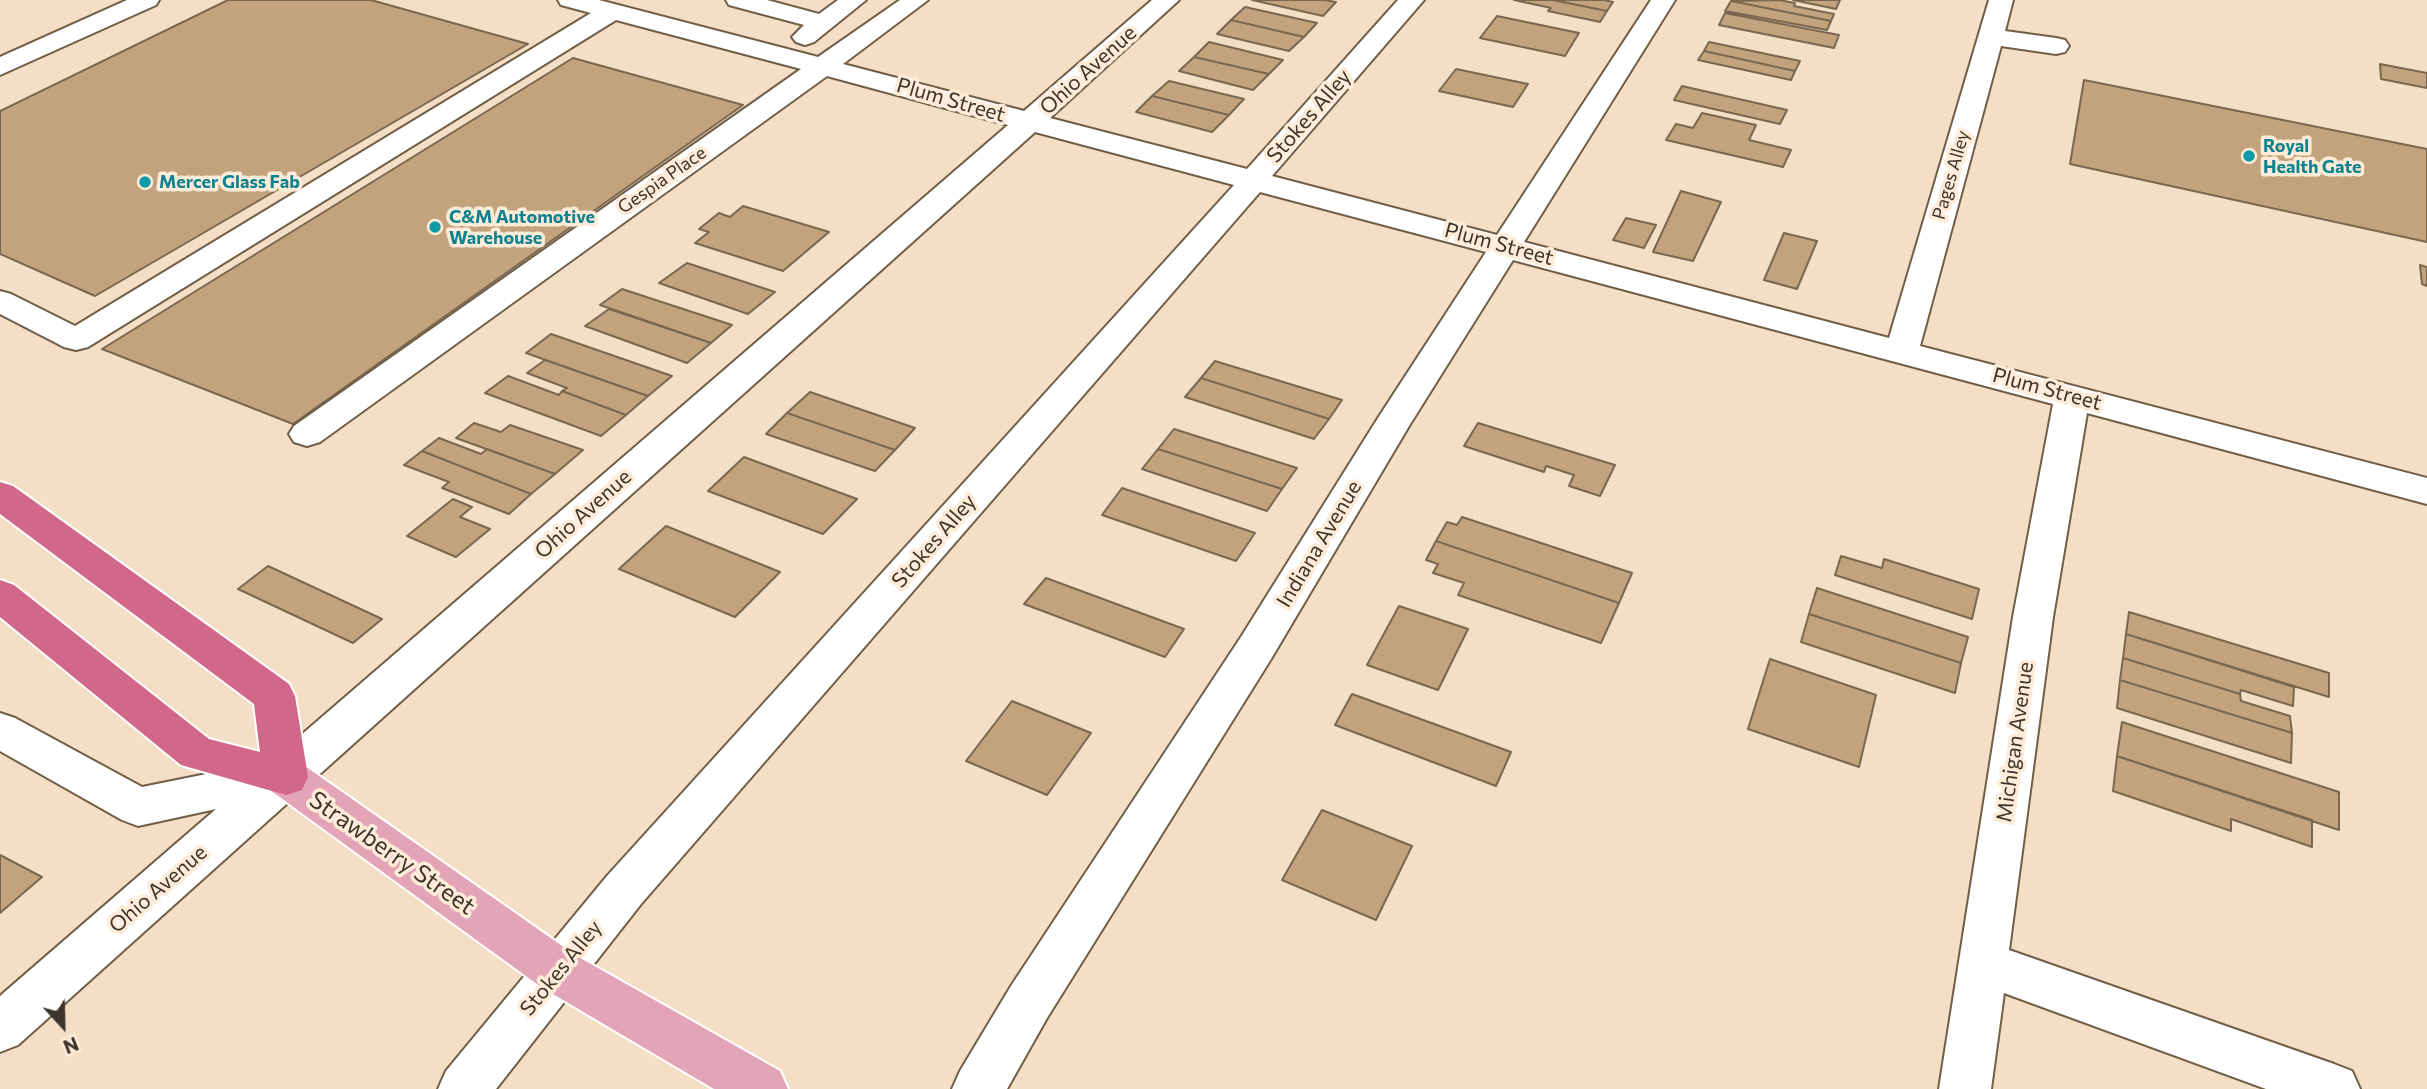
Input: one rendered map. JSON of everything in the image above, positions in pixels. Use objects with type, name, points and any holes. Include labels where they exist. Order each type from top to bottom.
[{"type":"highway","points":[[0,495],[274,696],[286,777],[196,753],[0,595]]},
{"type":"main road","name":"Strawberry Street","points":[[286,777],[558,971],[762,1089]]},
{"type":"street","points":[[0,67],[147,0]]},
{"type":"street","name":"Plum Street","points":[[570,0],[1902,350],[2427,491]]},
{"type":"street","points":[[738,0],[824,23]]},
{"type":"street","points":[[780,55],[854,0]]},
{"type":"street","name":"Gespia Place","points":[[307,434],[916,0]]},
{"type":"street","name":"Ohio Avenue","points":[[0,1028],[1167,0]]},
{"type":"street","name":"Stokes Alley","points":[[464,1089],[637,875],[1412,0]]},
{"type":"street","name":"Indiana Avenue","points":[[978,1089],[1029,1002],[1256,648],[1391,426],[1663,0]]},
{"type":"street","name":"Pages Alley","points":[[1902,350],[2001,0]]},
{"type":"street","points":[[0,301],[76,340],[627,15],[669,2]]},
{"type":"street","points":[[1990,37],[2056,46]]},
{"type":"street","name":"Michigan Avenue","points":[[1965,1089],[2033,617],[2072,396]]},
{"type":"street","points":[[0,730],[138,807],[286,777]]},
{"type":"street","points":[[1983,962],[2334,1089]]},
{"type":"building","name":"Mercer Glass Fab","points":[[228,0],[371,0],[528,44],[95,296],[0,254],[0,111]]},
{"type":"building","points":[[1252,0],[1325,0],[1336,2],[1323,16]]},
{"type":"building","points":[[1514,0],[1553,0],[1607,11],[1600,22],[1548,11],[1551,8]]},
{"type":"building","points":[[1553,0],[1604,0],[1613,2],[1607,11]]},
{"type":"building","points":[[1779,0],[1795,3],[1794,6],[1834,14],[1831,21],[1731,1]]},
{"type":"building","points":[[1793,0],[1840,0],[1836,9]]},
{"type":"building","points":[[1731,1],[1831,21],[1827,30],[1725,11]]},
{"type":"building","points":[[1245,7],[1317,23],[1304,37],[1231,20]]},
{"type":"building","points":[[1725,13],[1839,35],[1834,48],[1719,25]]},
{"type":"building","points":[[1497,16],[1579,33],[1565,56],[1480,38]]},
{"type":"building","points":[[1231,20],[1304,37],[1289,51],[1217,34]]},
{"type":"building","points":[[1209,42],[1283,60],[1269,74],[1194,57]]},
{"type":"building","points":[[1709,42],[1800,61],[1795,71],[1704,51]]},
{"type":"building","points":[[1704,51],[1795,71],[1791,80],[1698,60]]},
{"type":"building","points":[[1194,57],[1269,74],[1253,90],[1179,71]]},
{"type":"building","name":"C&M Automotive Warehouse","points":[[573,58],[743,105],[293,424],[102,349]]},
{"type":"building","points":[[2380,64],[2427,73],[2427,88],[2381,79]]},
{"type":"building","points":[[1456,69],[1528,84],[1513,107],[1439,91]]},
{"type":"building","name":"Royal Health Gate","points":[[2084,80],[2427,149],[2427,242],[2070,164]]},
{"type":"building","points":[[1169,81],[1244,99],[1229,115],[1152,96]]},
{"type":"building","points":[[1682,86],[1787,110],[1780,124],[1674,100]]},
{"type":"building","points":[[1152,96],[1229,115],[1212,132],[1136,112]]},
{"type":"building","points":[[1702,113],[1756,125],[1749,140],[1791,150],[1783,167],[1666,140],[1676,124],[1693,128]]},
{"type":"building","points":[[1681,191],[1721,202],[1693,261],[1653,252]]},
{"type":"building","points":[[743,206],[829,232],[783,271],[695,243],[709,232],[699,229],[719,213],[730,217]]},
{"type":"building","points":[[1626,218],[1656,225],[1644,248],[1613,240]]},
{"type":"building","points":[[1784,233],[1817,241],[1797,289],[1764,280]]},
{"type":"building","points":[[687,263],[775,292],[748,314],[659,283]]},
{"type":"building","points":[[2420,265],[2427,267],[2427,286],[2422,284]]},
{"type":"building","points":[[622,289],[732,325],[711,343],[600,305]]},
{"type":"building","points":[[609,309],[711,343],[687,363],[585,326]]},
{"type":"building","points":[[551,334],[672,376],[648,396],[526,353]]},
{"type":"building","points":[[545,360],[648,396],[626,415],[562,391],[567,388],[527,373]]},
{"type":"building","points":[[1215,361],[1342,400],[1329,419],[1201,378]]},
{"type":"building","points":[[508,376],[559,395],[562,391],[626,415],[601,436],[485,393]]},
{"type":"building","points":[[1201,378],[1329,419],[1314,439],[1185,397]]},
{"type":"building","points":[[810,392],[915,428],[895,450],[787,413]]},
{"type":"building","points":[[787,413],[895,450],[875,471],[766,434]]},
{"type":"building","points":[[474,423],[501,432],[510,425],[583,450],[555,474],[456,438]]},
{"type":"building","points":[[1478,423],[1615,465],[1600,496],[1569,486],[1574,475],[1546,466],[1544,472],[1464,446]]},
{"type":"building","points":[[1174,429],[1297,468],[1282,489],[1158,449]]},
{"type":"building","points":[[439,438],[481,454],[487,449],[555,474],[531,494],[422,451]]},
{"type":"building","points":[[1158,449],[1282,489],[1267,511],[1142,469]]},
{"type":"building","points":[[422,451],[531,494],[509,514],[442,488],[449,482],[404,465]]},
{"type":"building","points":[[744,457],[857,499],[823,534],[708,491]]},
{"type":"building","points":[[1122,488],[1255,533],[1236,561],[1102,515]]},
{"type":"building","points":[[453,499],[472,507],[460,517],[490,529],[456,557],[407,536]]},
{"type":"building","points":[[1462,517],[1632,573],[1619,603],[1436,541],[1447,522],[1457,525]]},
{"type":"building","points":[[666,526],[780,572],[735,617],[619,569]]},
{"type":"building","points":[[1436,541],[1619,603],[1601,643],[1458,595],[1464,583],[1433,573],[1438,564],[1426,560]]},
{"type":"building","points":[[1841,556],[1882,568],[1884,559],[1979,589],[1972,619],[1835,575]]},
{"type":"building","points":[[268,566],[382,619],[353,643],[238,589]]},
{"type":"building","points":[[1046,578],[1184,629],[1165,657],[1024,604]]},
{"type":"building","points":[[1817,588],[1968,637],[1961,663],[1809,614]]},
{"type":"building","points":[[1399,606],[1468,629],[1438,690],[1367,665]]},
{"type":"building","points":[[2129,612],[2329,673],[2329,697],[2126,634]]},
{"type":"building","points":[[1809,614],[1961,663],[1955,693],[1801,642]]},
{"type":"building","points":[[2126,634],[2294,687],[2293,706],[2241,690],[2240,694],[2123,658]]},
{"type":"building","points":[[2123,658],[2240,694],[2241,701],[2290,716],[2292,733],[2120,680]]},
{"type":"building","points":[[1770,659],[1876,695],[1859,767],[1748,729]]},
{"type":"building","points":[[2120,680],[2292,733],[2291,763],[2117,708]]},
{"type":"building","points":[[1352,694],[1511,752],[1496,786],[1335,725]]},
{"type":"building","points":[[1012,701],[1091,733],[1047,795],[966,761]]},
{"type":"building","points":[[2122,722],[2339,792],[2339,830],[2117,756]]},
{"type":"building","points":[[2117,756],[2312,820],[2312,847],[2231,819],[2231,831],[2113,791]]},
{"type":"building","points":[[1322,810],[1412,846],[1376,920],[1282,880]]},
{"type":"building","points":[[0,855],[42,877],[0,913]]},
{"type":"place","name":"Royal Health Gate","points":[[2249,156]]},
{"type":"place","name":"Mercer Glass Fab","points":[[145,182]]},
{"type":"place","name":"C&M Automotive Warehouse","points":[[435,227]]}]
